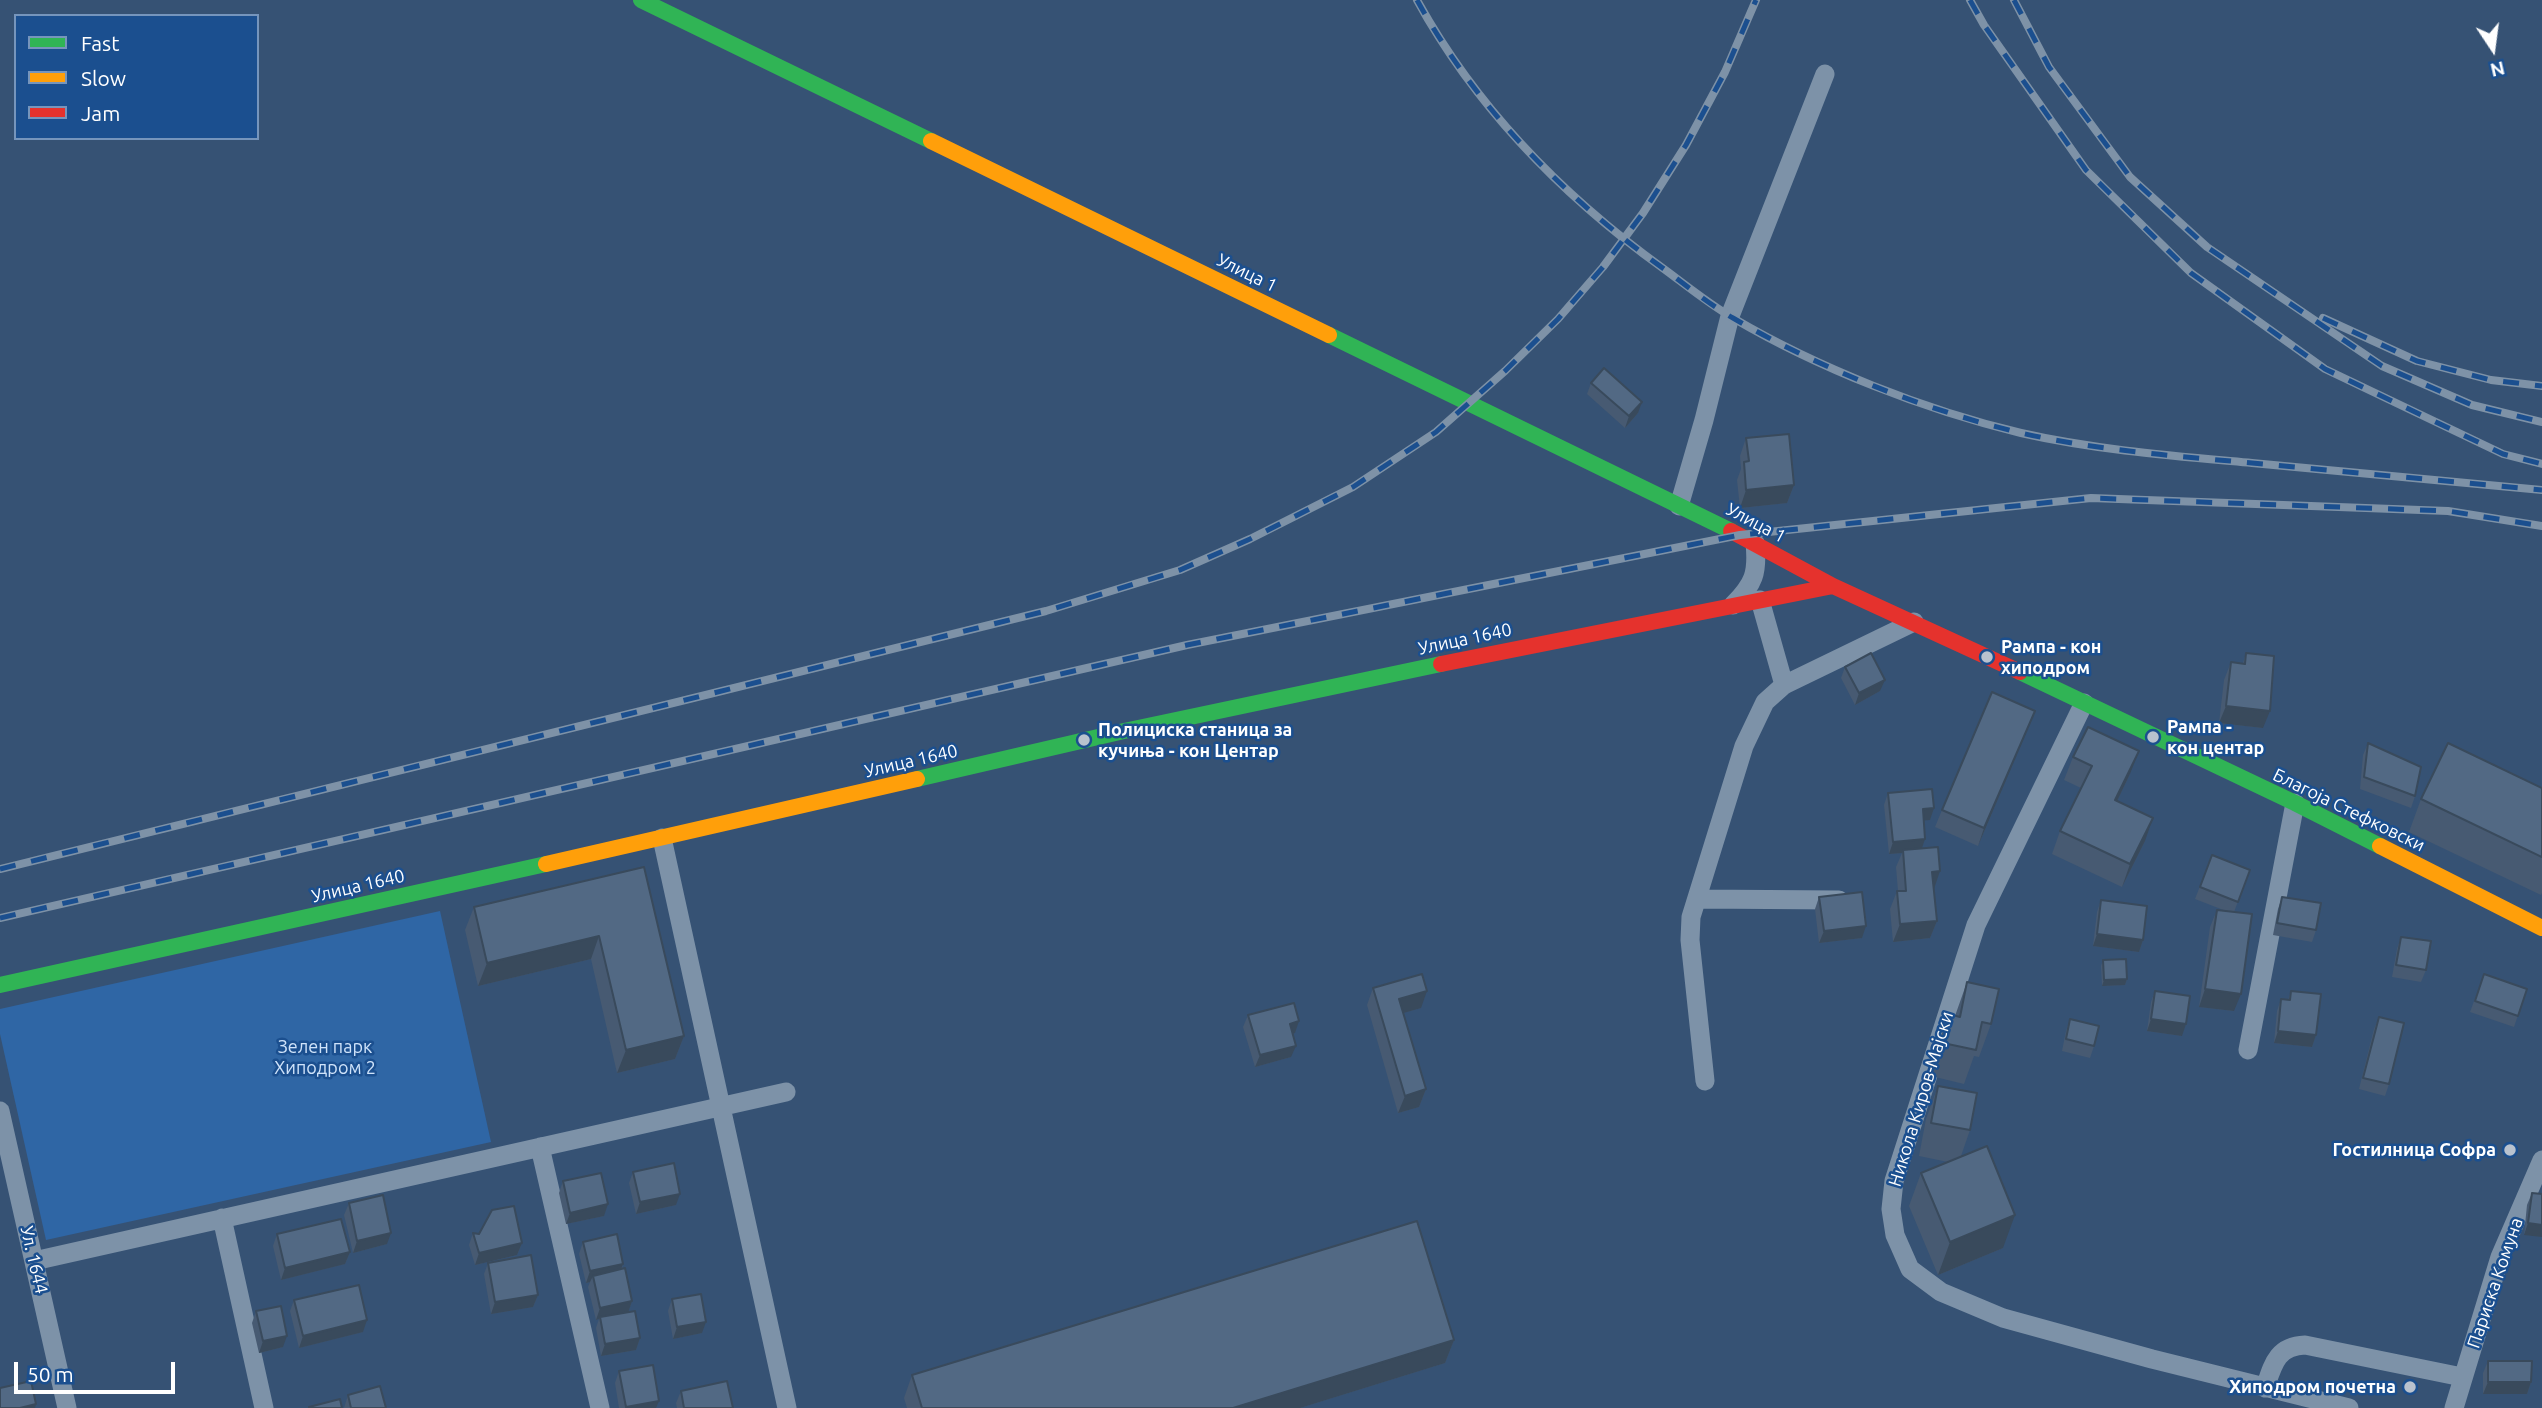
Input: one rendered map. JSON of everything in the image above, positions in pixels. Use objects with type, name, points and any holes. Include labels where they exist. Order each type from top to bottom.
[{"type":"main road","name":"Улица 1","points":[[641,0],[1755,543],[1833,586]]},
{"type":"main road","name":"Улица 1640","points":[[0,985],[662,838],[1124,731],[1833,586]]},
{"type":"main road","name":"Благоја Стефковски","points":[[1833,586],[2295,803],[2542,928]]},
{"type":"street","points":[[1679,506],[1730,316],[1825,74]]},
{"type":"street","points":[[1733,605],[1747,592],[1754,578],[1757,561],[1755,543]]},
{"type":"street","points":[[1760,600],[1784,685]]},
{"type":"street","points":[[1706,1081],[1690,940],[1691,917],[1744,746],[1765,702],[1784,685],[1914,622]]},
{"type":"street","name":"Никола Киров-Мајски","points":[[2084,704],[1976,925],[1894,1181],[1891,1209],[1895,1236],[1910,1269],[1941,1292],[2003,1318],[2348,1408]]},
{"type":"street","points":[[2249,1050],[2295,803]]},
{"type":"street","points":[[662,838],[787,1408]]},
{"type":"street","points":[[1697,899],[1839,900]]},
{"type":"street","points":[[34,1261],[786,1092]]},
{"type":"street","name":"Ул. 1644","points":[[0,1111],[67,1408]]},
{"type":"street","points":[[540,1147],[600,1408]]},
{"type":"street","name":"Париска Комуна","points":[[2454,1408],[2500,1257],[2542,1160]]},
{"type":"street","points":[[222,1218],[264,1408]]},
{"type":"street","points":[[2265,1388],[2273,1365],[2291,1345],[2305,1345],[2462,1377]]},
{"type":"green space","name":"Зелен парк Хиподром 2","points":[[440,911],[491,1142],[46,1240],[0,1034],[0,1009]]},
{"type":"building","points":[[1604,368],[1642,402],[1629,416],[1591,383]]},
{"type":"building","points":[[1789,434],[1794,485],[1746,490],[1744,462],[1749,461],[1746,438]]},
{"type":"building","points":[[1871,653],[1885,680],[1859,693],[1845,667]]},
{"type":"building","points":[[2246,653],[2274,656],[2270,711],[2226,706],[2231,662],[2245,664]]},
{"type":"building","points":[[1992,692],[2035,711],[1984,828],[1942,810]]},
{"type":"building","points":[[2088,727],[2139,751],[2115,800],[2153,818],[2130,864],[2060,831],[2092,766],[2073,757]]},
{"type":"building","points":[[2368,743],[2421,767],[2415,796],[2364,777]]},
{"type":"building","points":[[2448,743],[2542,788],[2542,857],[2421,799]]},
{"type":"building","points":[[1932,789],[1934,808],[1923,809],[1925,839],[1893,842],[1888,793]]},
{"type":"building","points":[[1938,847],[1940,871],[1932,872],[1937,921],[1900,924],[1897,891],[1906,891],[1903,850]]},
{"type":"building","points":[[2212,855],[2250,870],[2238,902],[2200,887]]},
{"type":"building","points":[[644,867],[684,1036],[626,1050],[599,936],[487,963],[474,907]]},
{"type":"building","points":[[1862,892],[1866,926],[1824,931],[1819,897]]},
{"type":"building","points":[[2282,897],[2321,903],[2316,930],[2277,923]]},
{"type":"building","points":[[2101,900],[2147,906],[2143,940],[2097,934]]},
{"type":"building","points":[[2217,910],[2252,914],[2241,994],[2205,989]]},
{"type":"building","points":[[2401,937],[2431,941],[2426,970],[2396,965]]},
{"type":"building","points":[[2126,959],[2127,979],[2104,980],[2103,960]]},
{"type":"building","points":[[1422,974],[1427,991],[1399,999],[1426,1089],[1405,1096],[1373,988]]},
{"type":"building","points":[[2484,974],[2527,989],[2518,1016],[2475,1001]]},
{"type":"building","points":[[1967,982],[1999,989],[1991,1024],[1982,1022],[1976,1050],[1943,1043],[1949,1014],[1960,1017]]},
{"type":"building","points":[[2155,991],[2190,996],[2186,1024],[2151,1019]]},
{"type":"building","points":[[2291,991],[2321,994],[2316,1035],[2278,1031],[2281,999],[2290,1000]]},
{"type":"building","points":[[1294,1003],[1299,1021],[1290,1024],[1296,1046],[1260,1055],[1248,1015]]},
{"type":"building","points":[[2379,1017],[2404,1023],[2389,1084],[2363,1078]]},
{"type":"building","points":[[2070,1019],[2099,1026],[2094,1046],[2066,1039]]},
{"type":"building","points":[[1938,1086],[1977,1093],[1970,1130],[1931,1123]]},
{"type":"building","points":[[1987,1146],[2015,1215],[1950,1242],[1921,1173]]},
{"type":"building","points":[[674,1163],[680,1194],[640,1202],[633,1172]]},
{"type":"building","points":[[601,1173],[608,1204],[570,1213],[563,1181]]},
{"type":"building","points":[[2532,1193],[2542,1194],[2542,1225],[2528,1223]]},
{"type":"building","points":[[383,1195],[391,1233],[357,1241],[349,1203]]},
{"type":"building","points":[[514,1206],[522,1243],[479,1253],[473,1233],[479,1234],[492,1210]]},
{"type":"building","points":[[341,1219],[350,1252],[285,1268],[277,1234]]},
{"type":"building","points":[[1417,1221],[1454,1340],[1233,1408],[922,1408],[912,1375]]},
{"type":"building","points":[[617,1234],[623,1264],[590,1271],[583,1242]]},
{"type":"building","points":[[531,1255],[538,1295],[495,1302],[488,1263]]},
{"type":"building","points":[[625,1268],[632,1301],[600,1308],[593,1276]]},
{"type":"building","points":[[359,1285],[367,1320],[303,1336],[294,1300]]},
{"type":"building","points":[[701,1294],[706,1322],[677,1327],[672,1299]]},
{"type":"building","points":[[281,1306],[287,1336],[263,1341],[256,1311]]},
{"type":"building","points":[[635,1311],[640,1338],[605,1344],[600,1317]]},
{"type":"building","points":[[2488,1361],[2532,1361],[2531,1382],[2488,1382]]},
{"type":"building","points":[[653,1365],[659,1401],[626,1407],[619,1371]]},
{"type":"building","points":[[31,1381],[36,1404],[20,1408],[0,1408],[0,1388]]},
{"type":"building","points":[[727,1381],[733,1408],[684,1408],[681,1391]]},
{"type":"building","points":[[380,1386],[386,1408],[351,1408],[348,1395]]},
{"type":"building","points":[[340,1399],[342,1408],[309,1408],[309,1407]]},
{"type":"railway","points":[[1417,0],[1441,40],[1495,114],[1558,181],[1592,212],[1724,313],[1836,370],[1910,400],[1985,424],[2078,444],[2165,455],[2542,490]]},
{"type":"railway","points":[[0,869],[1046,611],[1180,570],[1250,539],[1353,487],[1436,432],[1505,371],[1558,319],[1603,267],[1643,213],[1686,145],[1725,72],[1756,0]]},
{"type":"railway","points":[[1970,0],[1984,25],[2086,170],[2191,273],[2325,369],[2503,454],[2542,464]]},
{"type":"railway","points":[[2014,0],[2049,67],[2130,177],[2207,247],[2382,366],[2472,405],[2542,422]]},
{"type":"railway","points":[[2323,318],[2417,361],[2491,380],[2542,386]]},
{"type":"railway","points":[[0,918],[1187,645],[1740,535],[2091,498],[2448,511],[2542,526]]},
{"type":"traffic: fast","points":[[641,0],[931,141]]},
{"type":"traffic: fast","points":[[1329,335],[1731,531]]},
{"type":"traffic: fast","points":[[917,779],[1124,731],[1441,664]]},
{"type":"traffic: fast","points":[[2020,672],[2380,846]]},
{"type":"traffic: fast","points":[[0,985],[546,864]]},
{"type":"traffic: slow","points":[[931,141],[1329,335]]},
{"type":"traffic: slow","points":[[546,864],[917,779]]},
{"type":"traffic: slow","points":[[2380,846],[2542,928]]},
{"type":"traffic: jam","points":[[1731,531],[1833,586],[2020,672]]},
{"type":"traffic: jam","points":[[1441,664],[1833,586]]},
{"type":"place","name":"Рампа - кон хиподром","points":[[1987,657]]},
{"type":"place","name":"Рампа - кон центар","points":[[2153,737]]},
{"type":"place","name":"Полициска станица за кучиња - кон Центар","points":[[1084,740]]},
{"type":"place","name":"Гостилница Софра","points":[[2510,1150]]},
{"type":"place","name":"Хиподром почетна","points":[[2410,1387]]}]
